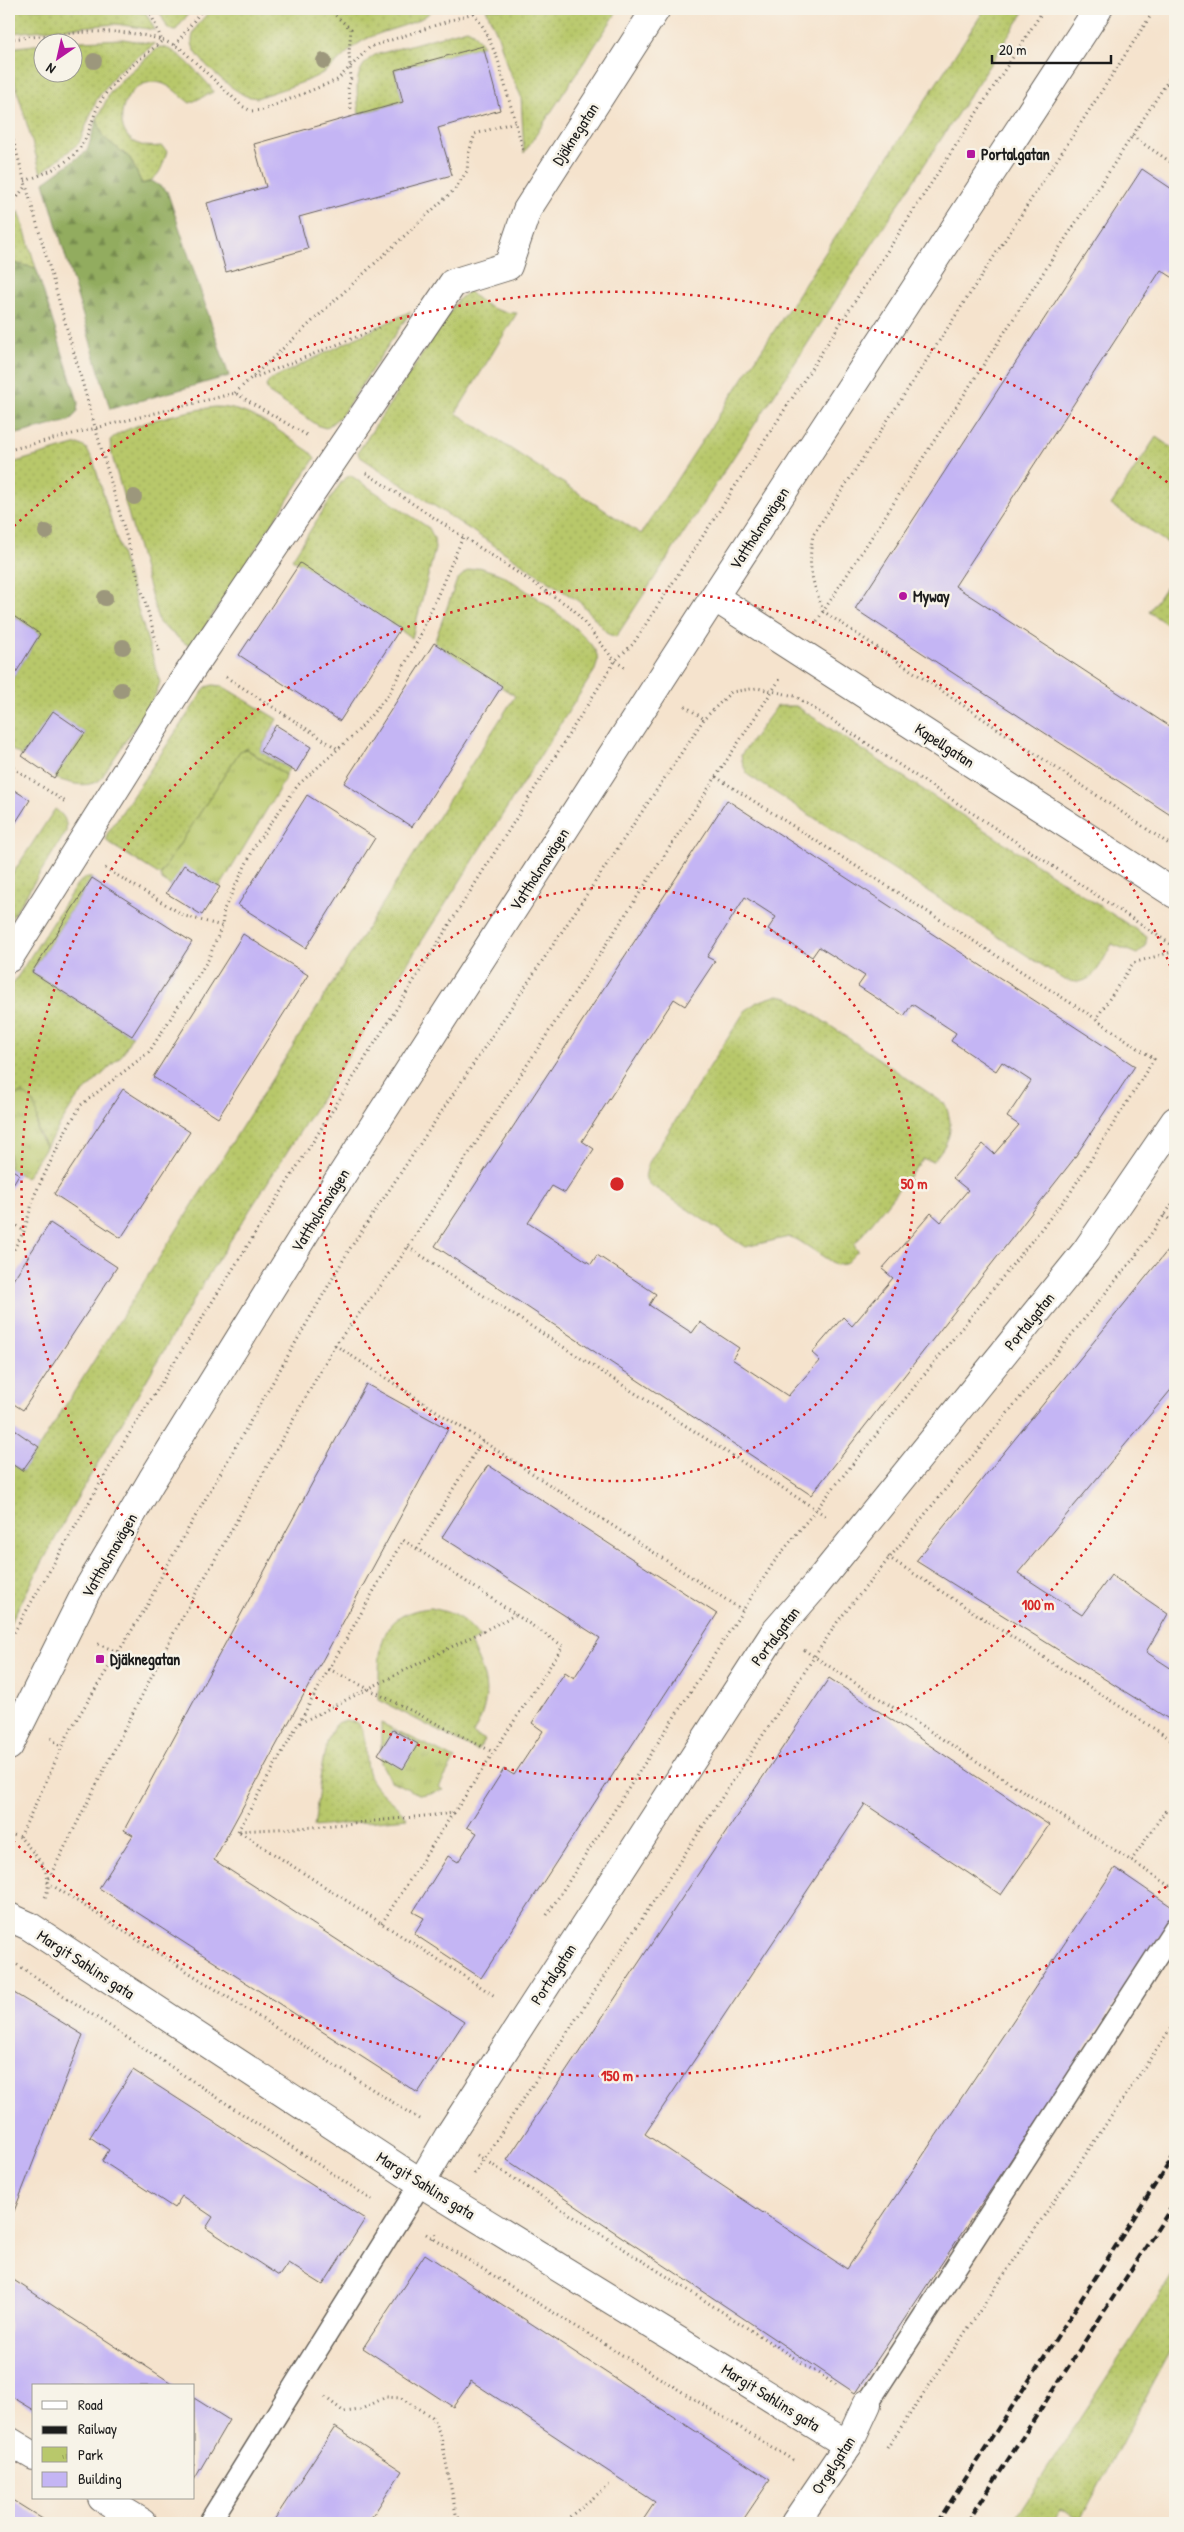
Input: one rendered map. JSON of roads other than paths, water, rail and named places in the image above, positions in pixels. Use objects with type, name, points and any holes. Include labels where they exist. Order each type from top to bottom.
[{"type":"street","name":"Djäknegatan","points":[[9,958],[180,686],[336,453],[453,283],[508,266],[526,210],[656,9]]},
{"type":"street","name":"Vattholmavägen","points":[[9,1746],[86,1592],[152,1480],[320,1209],[655,687],[1098,9]]},
{"type":"street","name":"Kapellgatan","points":[[714,596],[1175,894]]},
{"type":"street","name":"Portalgatan","points":[[421,2183],[448,2137],[775,1632],[1086,1251],[1175,1121]]},
{"type":"street","name":"Margit Sahlins gata","points":[[19,1921],[421,2183],[848,2445]]},
{"type":"street","name":"Orgelgatan","points":[[795,2523],[848,2445],[867,2404]]},
{"type":"street","points":[[9,2441],[32,2455]]},
{"type":"street","points":[[105,2500],[143,2523]]},
{"type":"lane","points":[[867,2404],[1175,1928]]},
{"type":"lane","points":[[208,2523],[421,2183]]},
{"type":"railway","points":[[937,2523],[1175,2154]]},
{"type":"railway","points":[[967,2523],[1175,2202]]},
{"type":"place","name":"Portalgatan","points":[[971,154]]},
{"type":"place","name":"Myway","points":[[903,596]]},
{"type":"place","name":"Djäknegatan","points":[[100,1659]]}]
